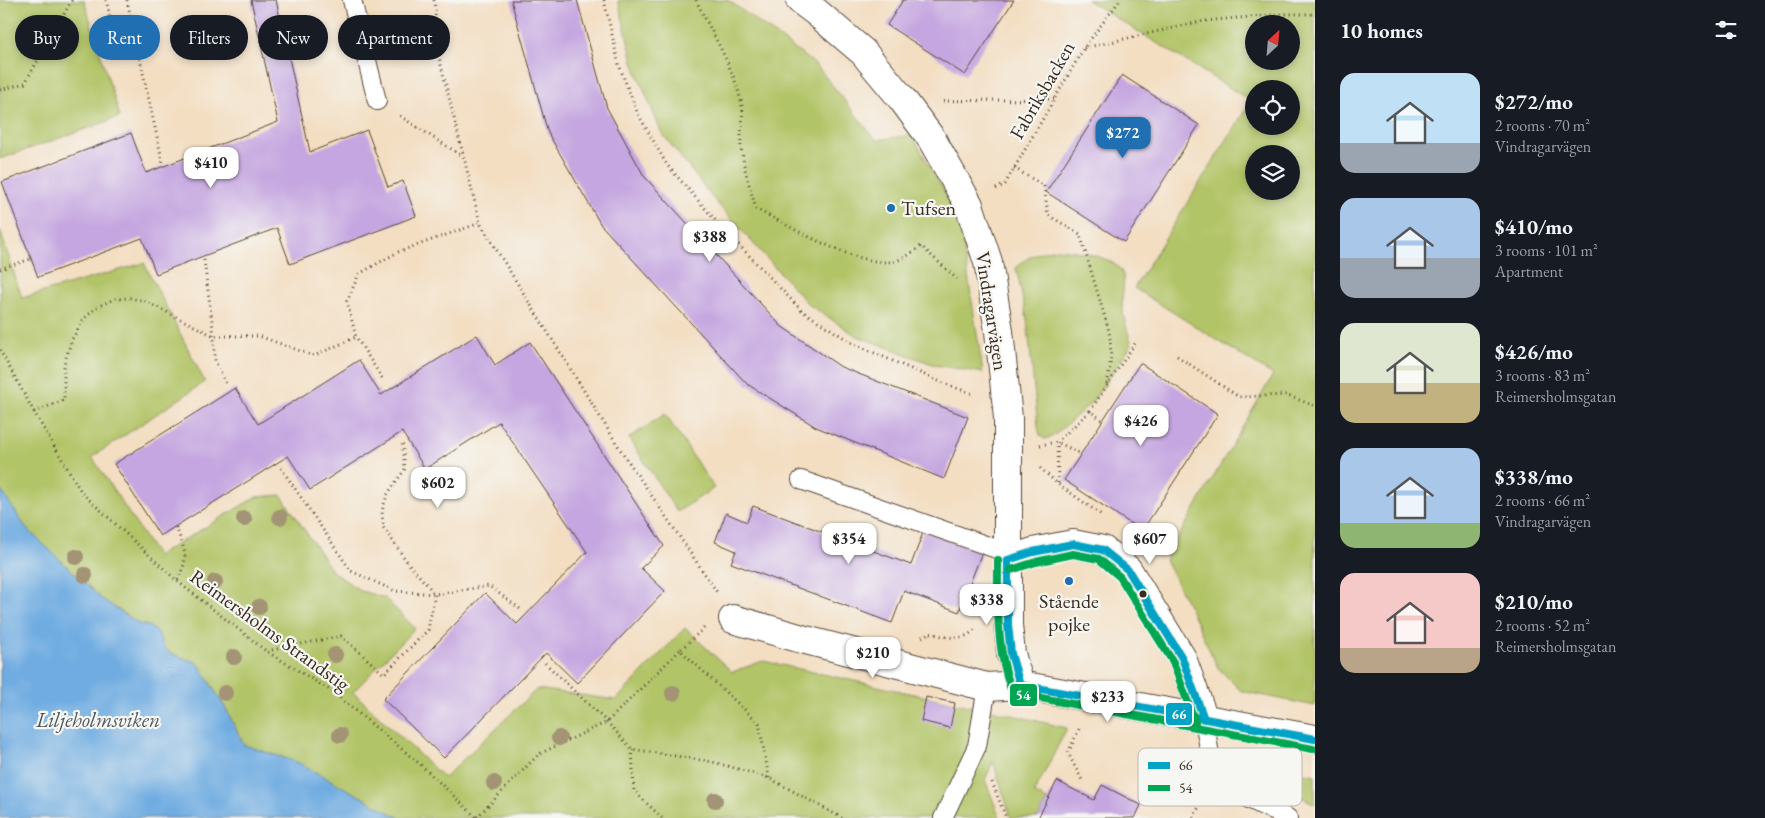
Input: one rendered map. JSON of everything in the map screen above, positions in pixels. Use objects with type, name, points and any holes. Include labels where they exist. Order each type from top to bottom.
[{"type":"street","name":"Vindragarvägen","points":[[800,0],[863,52],[931,138],[969,205],[988,262],[999,331],[1008,418],[1008,624],[1011,654],[1020,685]]},
{"type":"street","points":[[1008,556],[1074,544],[1103,550],[1128,570],[1182,658],[1204,719]]},
{"type":"street","points":[[733,618],[802,639],[988,686],[1020,685],[1315,739]]},
{"type":"lane","points":[[352,0],[377,101]]},
{"type":"lane","points":[[801,480],[1008,556]]},
{"type":"lane","points":[[943,818],[977,746],[988,686]]},
{"type":"lane","points":[[1204,719],[1208,748]]},
{"type":"lane","points":[[1263,806],[1288,818]]},
{"type":"path","points":[[0,90],[25,82],[72,0]]},
{"type":"path","points":[[106,0],[110,15]]},
{"type":"path","points":[[126,0],[129,15]]},
{"type":"path","points":[[434,0],[439,57],[480,223],[622,452],[733,618],[703,628],[607,722],[539,754],[477,818]]},
{"type":"path","points":[[604,0],[620,65],[638,112],[667,165],[802,311],[854,344],[943,383],[977,395]]},
{"type":"path","points":[[696,0],[736,87],[742,108],[741,143],[744,169],[756,208],[856,257],[877,262],[894,261],[907,257],[922,246],[960,281]]},
{"type":"path","name":"Fabriksbacken","points":[[989,193],[1005,184],[1084,48],[1120,0]]},
{"type":"path","points":[[1084,48],[1204,21],[1315,14]]},
{"type":"path","points":[[140,60],[164,164]]},
{"type":"path","points":[[940,101],[1054,99]]},
{"type":"path","points":[[377,101],[463,156]]},
{"type":"path","points":[[1014,168],[1044,186],[1048,215],[1080,234],[1109,331],[1111,345],[1109,376],[1106,388]]},
{"type":"path","points":[[382,378],[356,337],[347,300],[359,274],[398,252],[480,223]]},
{"type":"path","points":[[0,269],[31,259]]},
{"type":"path","points":[[204,260],[216,361],[226,384]]},
{"type":"path","points":[[34,412],[64,400],[64,364],[72,339],[85,318],[98,307],[114,299],[130,298],[145,301],[214,336],[259,336],[314,356],[356,337]]},
{"type":"path","points":[[1032,447],[1057,442],[1090,411],[1136,342]]},
{"type":"path","name":"Reimersholms Strandstig","points":[[0,350],[82,493],[177,581],[266,651],[333,692],[421,765],[477,818]]},
{"type":"path","points":[[1177,356],[1239,397],[1286,395],[1315,406]]},
{"type":"path","points":[[1090,411],[1103,421]]},
{"type":"path","points":[[402,441],[404,469],[387,495],[382,511],[383,527],[408,563],[436,594]]},
{"type":"path","points":[[1057,442],[1081,454]]},
{"type":"path","points":[[1057,442],[1058,484]]},
{"type":"path","points":[[1039,466],[1058,484],[1107,519]]},
{"type":"path","points":[[281,468],[351,572],[395,591],[436,594],[489,586],[520,609]]},
{"type":"path","points":[[176,527],[186,557],[184,568],[177,581]]},
{"type":"path","points":[[266,651],[341,636],[384,674],[428,630],[436,594]]},
{"type":"path","points":[[919,639],[929,633],[957,639],[972,632],[976,624]]},
{"type":"path","points":[[680,650],[759,723],[769,778]]},
{"type":"path","points":[[545,663],[607,722],[632,749],[713,762],[769,778],[842,818]]},
{"type":"path","points":[[1080,726],[1068,753],[1082,780]]},
{"type":"path","points":[[632,749],[634,791],[662,818]]},
{"type":"green space","points":[[0,0],[84,0],[89,16],[89,60],[102,60],[120,117],[0,159]]},
{"type":"green space","points":[[618,0],[728,0],[816,65],[876,140],[912,135],[959,217],[983,373],[935,365],[857,336],[808,304],[716,202],[661,132],[634,65]]},
{"type":"green space","points":[[1087,0],[1315,0],[1315,706],[1241,691],[1218,668],[1165,560],[1273,375],[1134,288],[1245,111],[1245,135],[1300,135],[1300,80],[1245,80],[1245,97]]},
{"type":"green space","points":[[0,230],[22,298],[144,263],[205,382],[92,457],[157,556],[256,497],[281,495],[333,572],[361,591],[385,598],[415,628],[353,692],[444,778],[537,689],[616,700],[685,628],[732,672],[763,661],[1067,728],[1034,793],[1047,800],[1038,818],[1011,818],[993,761],[985,780],[1000,818],[400,818],[297,762],[244,745],[226,709],[198,663],[169,653],[162,644],[158,633],[149,626],[139,624],[102,599],[27,529],[0,489]]},
{"type":"green space","points":[[1056,249],[1094,255],[1113,263],[1119,268],[1124,278],[1123,313],[1132,344],[1092,402],[1056,434],[1044,439],[1040,435],[1038,427],[1027,319],[1016,268],[1034,255]]},
{"type":"green space","points":[[665,414],[714,488],[677,512],[629,438]]},
{"type":"green space","points":[[1302,773],[1315,775],[1315,804],[1302,798]]},
{"type":"water","name":"Liljeholmsviken","points":[[0,489],[27,529],[102,599],[139,624],[149,626],[158,633],[162,644],[169,653],[198,663],[226,709],[244,745],[297,762],[400,818],[0,818]]},
{"type":"building","points":[[251,0],[276,0],[279,15],[258,15],[258,32]]},
{"type":"building","points":[[511,0],[577,0],[607,108],[644,176],[781,326],[841,367],[968,417],[944,479],[816,427],[747,384],[601,225],[548,133]]},
{"type":"building","points":[[903,0],[1014,0],[965,75],[887,25]]},
{"type":"building","points":[[264,60],[289,60],[310,152],[367,130],[388,187],[403,181],[416,216],[290,264],[277,228],[156,274],[142,238],[38,277],[2,182],[131,133],[146,173],[278,122]]},
{"type":"building","points":[[1122,75],[1199,125],[1124,242],[1046,192]]},
{"type":"building","points":[[477,335],[495,365],[530,342],[664,546],[641,568],[665,591],[577,683],[546,653],[444,758],[383,699],[485,593],[517,624],[587,552],[499,422],[425,469],[402,432],[310,490],[288,456],[160,536],[114,464],[235,388],[258,424],[359,360],[381,395]]},
{"type":"building","points":[[1140,363],[1218,414],[1142,531],[1064,480]]},
{"type":"building","points":[[753,506],[911,565],[924,530],[982,552],[959,612],[904,591],[892,623],[731,563],[736,551],[715,542],[726,513],[747,522]]},
{"type":"building","points":[[926,697],[955,703],[950,728],[921,721]]},
{"type":"building","points":[[1057,781],[1094,800],[1102,785],[1141,806],[1135,818],[1038,818]]},
{"type":"transit line","name":"66","points":[[1008,560],[1033,552],[1073,544],[1103,550],[1128,570],[1182,658],[1204,719]]},
{"type":"transit line","name":"54","points":[[1011,570],[1073,554],[1099,559],[1120,577],[1173,662],[1195,722]]},
{"type":"transit line","name":"54","points":[[998,560],[998,618],[1001,647],[1003,662],[1014,693],[1313,749]]},
{"type":"transit line","name":"66","points":[[1008,560],[1008,625],[1011,654],[1020,685],[1315,739]]},
{"type":"place","name":"Tufsen","points":[[891,208]]},
{"type":"place","name":"Stående pojke","points":[[1069,581]]}]
